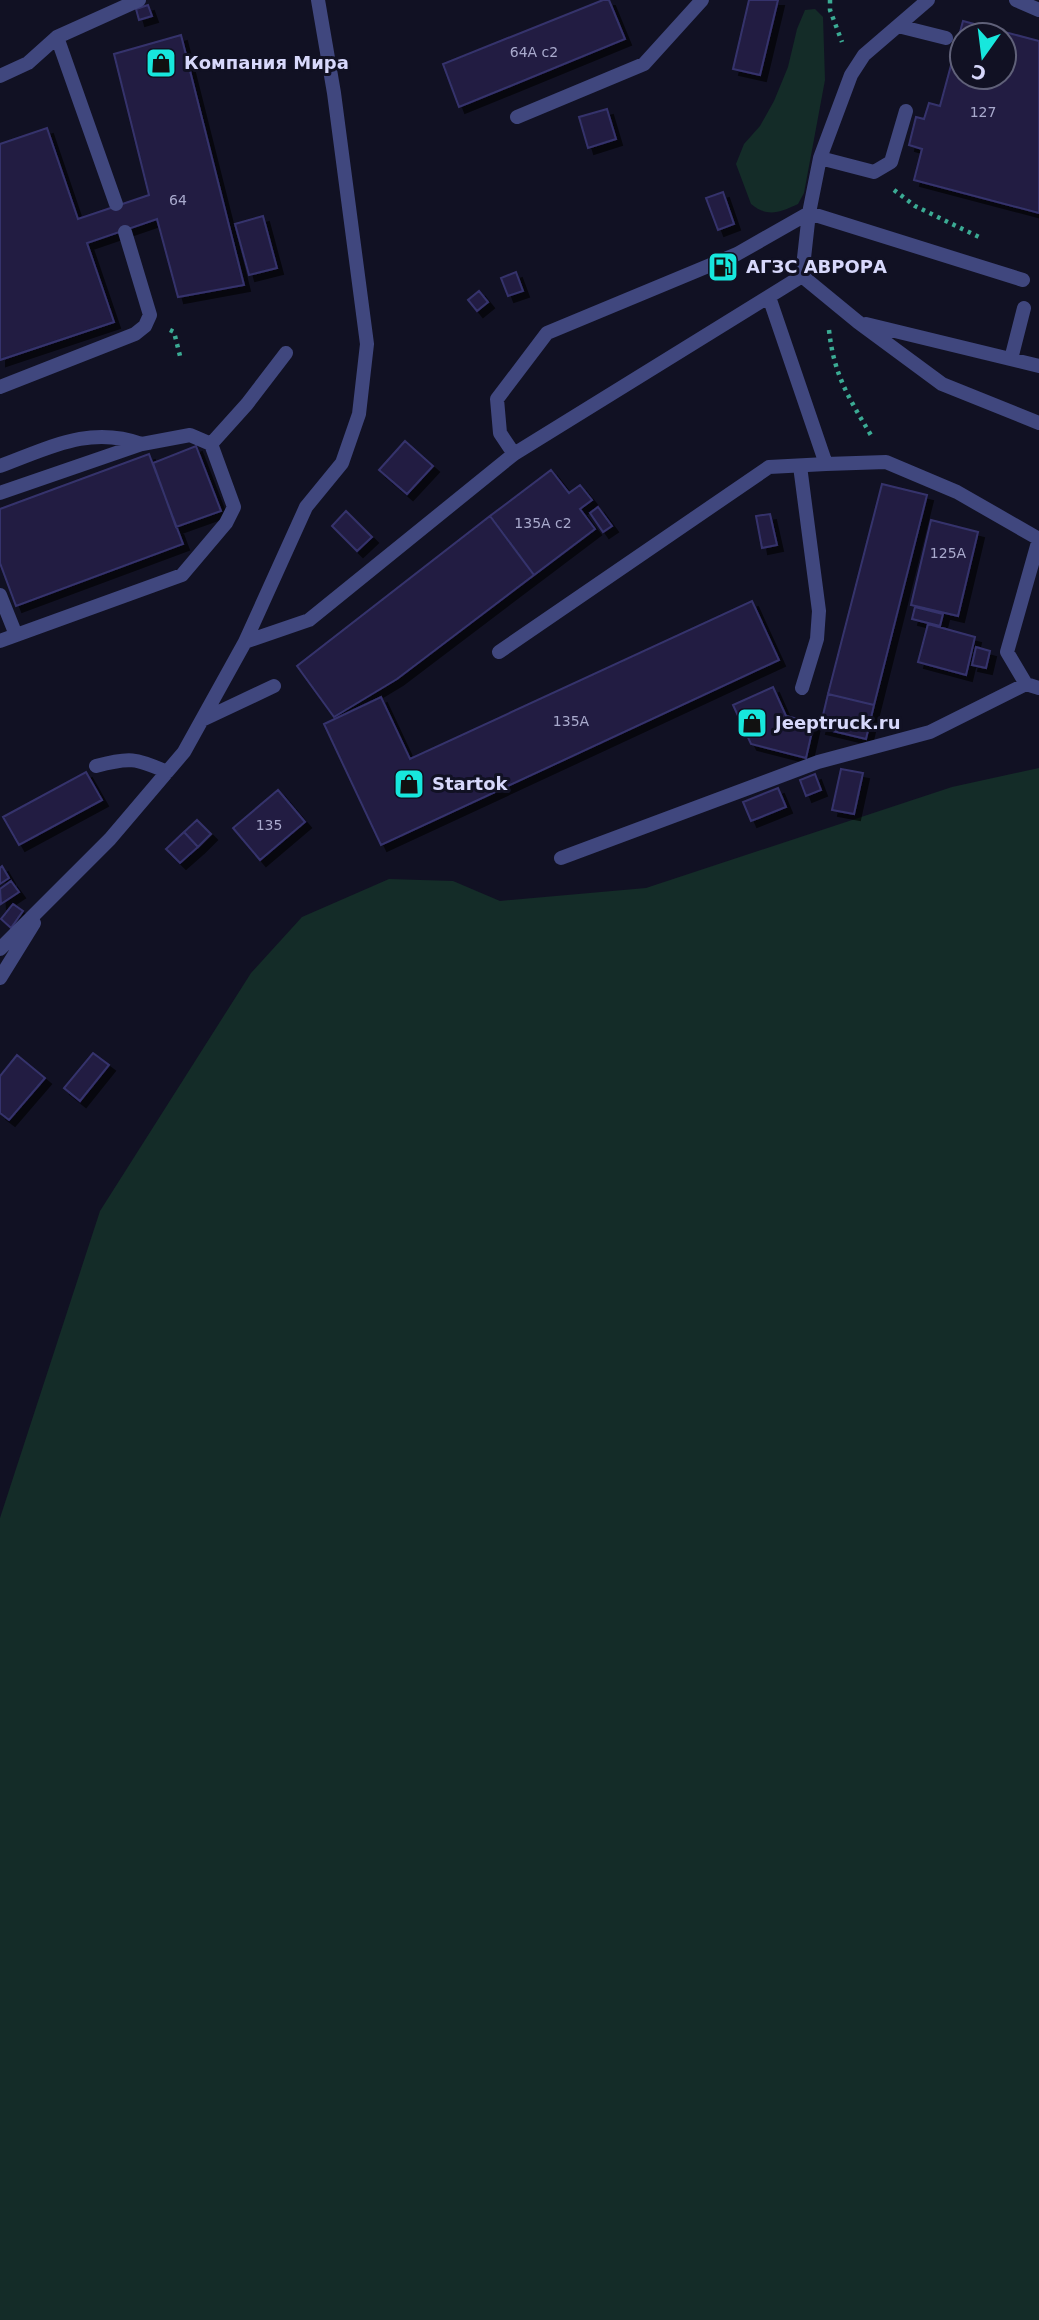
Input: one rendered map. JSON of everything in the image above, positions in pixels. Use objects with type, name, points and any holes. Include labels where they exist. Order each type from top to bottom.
[{"type":"lane","points":[[0,76],[28,63],[57,37],[139,0]]},
{"type":"lane","points":[[0,949],[110,839],[184,752],[245,642],[306,507],[342,463],[359,414],[368,344],[334,93],[318,0]]},
{"type":"lane","points":[[517,117],[644,64],[702,0]]},
{"type":"lane","points":[[802,276],[809,213],[820,159],[857,64],[928,0]]},
{"type":"lane","points":[[1016,0],[1039,10]]},
{"type":"lane","points":[[898,26],[946,38]]},
{"type":"lane","points":[[57,37],[116,204]]},
{"type":"lane","points":[[820,159],[874,173],[891,162],[906,111]]},
{"type":"lane","points":[[514,454],[500,433],[497,399],[547,332],[737,254],[809,213],[1023,280]]},
{"type":"lane","points":[[0,387],[135,334],[145,326],[150,315],[125,232]]},
{"type":"lane","points":[[245,642],[309,620],[514,454],[802,276]]},
{"type":"lane","points":[[802,276],[942,384],[1039,423]]},
{"type":"lane","points":[[769,297],[826,464]]},
{"type":"lane","points":[[1011,359],[1024,308]]},
{"type":"lane","points":[[858,321],[1039,366]]},
{"type":"lane","points":[[211,444],[247,404],[286,353]]},
{"type":"lane","points":[[0,466],[93,435],[116,436],[142,444]]},
{"type":"lane","points":[[0,493],[142,444],[190,435],[211,444],[234,507],[226,523],[182,575],[0,641]]},
{"type":"lane","points":[[499,652],[769,467],[886,462],[957,492],[1039,539],[1007,652],[1033,686],[930,732],[818,762],[561,858]]},
{"type":"lane","points":[[800,466],[819,626],[802,688]]},
{"type":"lane","points":[[0,595],[16,635]]},
{"type":"lane","points":[[202,720],[275,686]]},
{"type":"lane","points":[[96,766],[123,759],[147,763],[167,772]]},
{"type":"lane","points":[[0,978],[22,944],[39,910]]},
{"type":"path","points":[[830,0],[830,10],[841,40]]},
{"type":"path","points":[[874,173],[915,206],[986,242]]},
{"type":"path","points":[[174,332],[180,356]]},
{"type":"path","points":[[832,358],[845,392],[886,462]]},
{"type":"green space","points":[[815,9],[823,17],[825,80],[804,193],[798,204],[792,207],[774,212],[763,211],[751,204],[736,164],[744,144],[760,126],[774,101],[788,67],[797,29],[805,10]]},
{"type":"green space","points":[[1039,768],[1039,2320],[0,2320],[0,1518],[100,1211],[251,973],[302,917],[389,879],[453,881],[500,901],[646,888],[952,787]]},
{"type":"building","points":[[603,0],[609,0],[625,39],[459,107],[443,64]]},
{"type":"building","points":[[749,0],[778,0],[760,75],[733,69]]},
{"type":"building","points":[[148,5],[152,16],[139,20],[136,9]]},
{"type":"building","points":[[181,35],[244,285],[178,297],[157,219],[87,243],[114,322],[0,360],[0,144],[47,128],[78,219],[149,195],[114,54]]},
{"type":"building","points":[[1018,35],[1039,41],[1039,213],[914,180],[922,149],[909,145],[916,117],[924,119],[929,103],[940,106],[948,76],[948,91],[1018,91]]},
{"type":"building","points":[[607,109],[616,139],[588,148],[579,117]]},
{"type":"building","points":[[723,192],[734,224],[718,230],[706,198]]},
{"type":"building","points":[[263,216],[277,268],[249,275],[235,224]]},
{"type":"building","points":[[516,272],[523,291],[508,296],[501,278]]},
{"type":"building","points":[[479,291],[488,302],[477,311],[468,300]]},
{"type":"building","points":[[405,441],[433,466],[407,494],[379,470]]},
{"type":"building","points":[[196,446],[221,511],[176,527],[153,463]]},
{"type":"building","points":[[149,454],[183,544],[16,606],[0,563],[0,509]]},
{"type":"building","points":[[551,470],[569,493],[580,485],[592,500],[580,509],[595,529],[534,575],[490,516]]},
{"type":"building","points":[[882,484],[927,495],[874,705],[828,694]]},
{"type":"building","points":[[598,507],[612,526],[603,532],[590,513]]},
{"type":"building","points":[[346,511],[372,537],[357,551],[332,526]]},
{"type":"building","points":[[770,514],[777,545],[762,548],[756,516]]},
{"type":"building","points":[[490,516],[534,575],[397,679],[334,717],[297,666]]},
{"type":"building","points":[[931,520],[978,532],[958,616],[911,605]]},
{"type":"building","points":[[752,601],[779,660],[381,845],[324,724],[381,697],[410,759]]},
{"type":"building","points":[[915,607],[943,614],[940,626],[912,619]]},
{"type":"building","points":[[928,624],[975,637],[966,675],[918,662]]},
{"type":"building","points":[[976,647],[990,651],[986,668],[972,665]]},
{"type":"building","points":[[773,687],[786,716],[814,723],[806,758],[751,744],[733,705]]},
{"type":"building","points":[[828,694],[874,705],[866,739],[820,728]]},
{"type":"building","points":[[841,769],[863,773],[854,814],[832,810]]},
{"type":"building","points":[[86,772],[102,800],[19,845],[3,817]]},
{"type":"building","points":[[815,774],[821,790],[806,796],[800,780]]},
{"type":"building","points":[[778,788],[786,807],[751,821],[743,802]]},
{"type":"building","points":[[278,790],[305,822],[260,860],[233,828]]},
{"type":"building","points":[[197,820],[211,834],[198,847],[184,832]]},
{"type":"building","points":[[184,832],[198,847],[180,863],[166,849]]},
{"type":"building","points":[[2,866],[9,878],[0,884],[0,868]]},
{"type":"building","points":[[11,881],[19,892],[1,904],[0,889]]},
{"type":"building","points":[[13,904],[23,911],[11,928],[1,919]]},
{"type":"building","points":[[93,1053],[109,1065],[80,1101],[64,1088]]},
{"type":"building","points":[[17,1055],[45,1078],[9,1120],[0,1113],[0,1076]]},
{"type":"place","name":"Компания Мира","points":[[161,63]]},
{"type":"place","name":"АГЗС АВРОРА","points":[[723,267]]},
{"type":"place","name":"Jeeptruck.ru","points":[[752,723]]},
{"type":"place","name":"Startok","points":[[409,784]]}]
